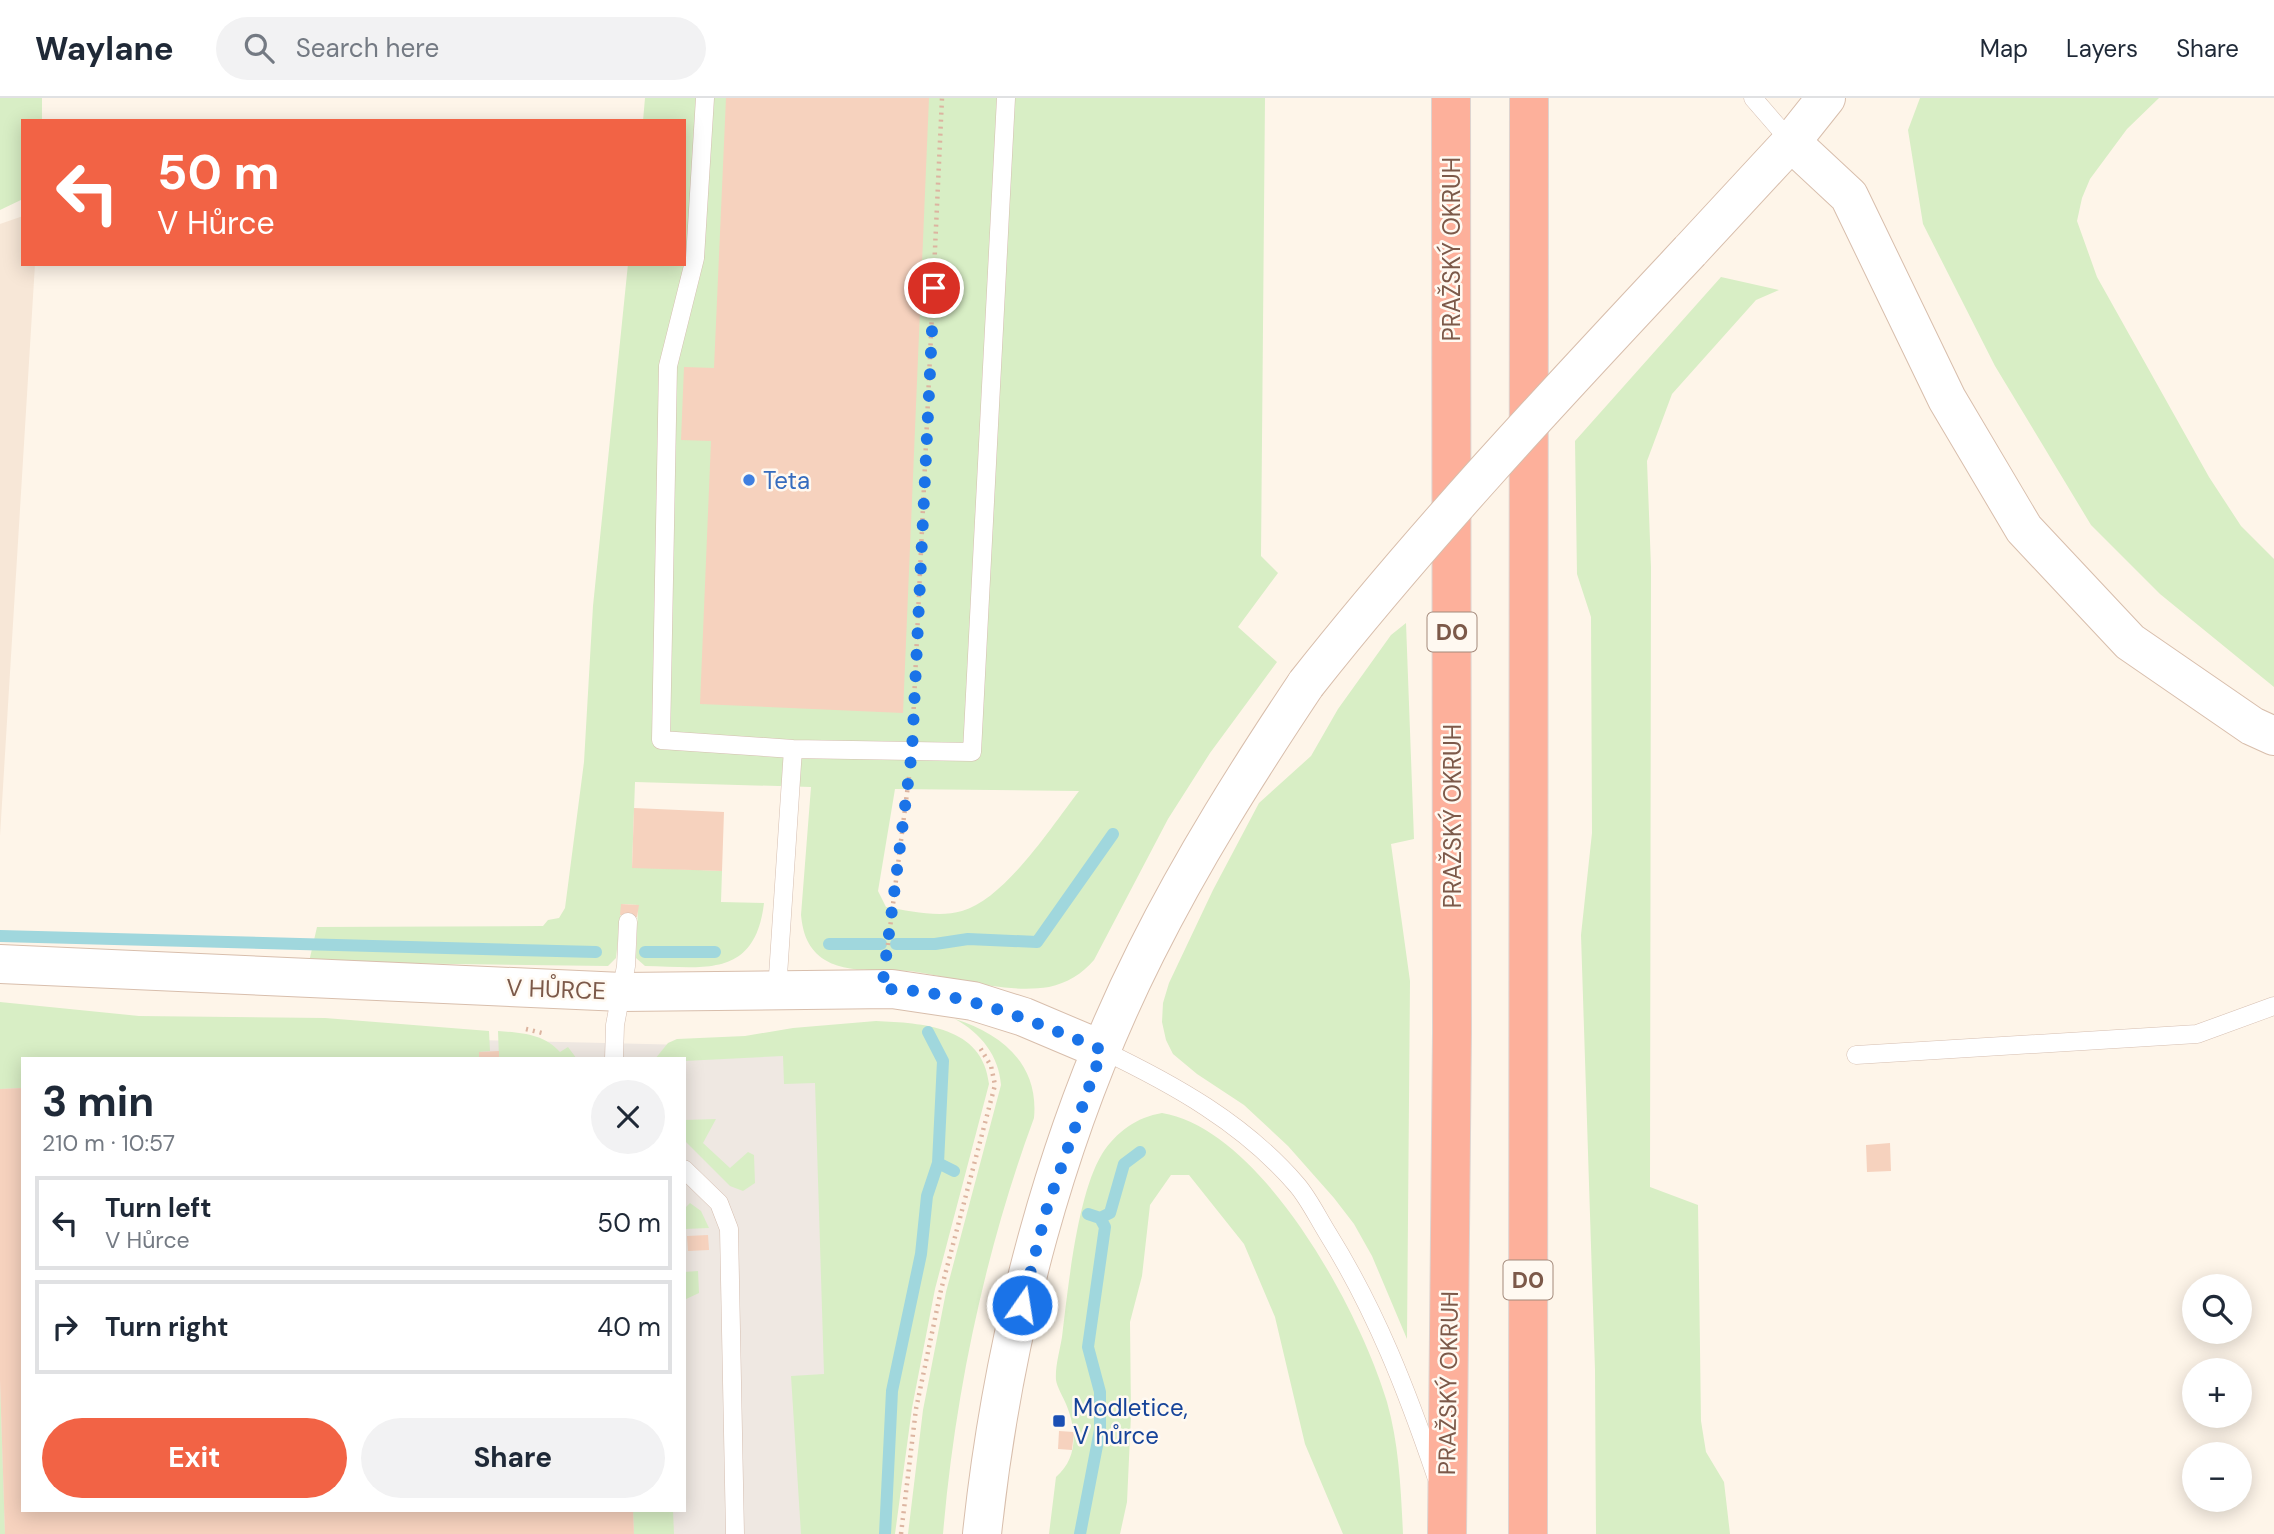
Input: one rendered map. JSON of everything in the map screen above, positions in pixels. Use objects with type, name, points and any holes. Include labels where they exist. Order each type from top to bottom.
[{"type":"highway","name":"PRAŽSKÝ OKRUH","points":[[1447,1521],[1452,1033],[1451,98]]},
{"type":"highway","name":"D0","points":[[1528,1534],[1529,98]]},
{"type":"street","points":[[982,1534],[997,1427],[1033,1260],[1064,1156],[1102,1050],[1145,954],[1184,878],[1233,795],[1306,684],[1386,583],[1486,469],[1791,142],[1826,98]]},
{"type":"street","points":[[1791,142],[1849,196],[1947,399],[2024,529],[2130,642],[2252,726],[2274,736]]},
{"type":"street","name":"V HŮRCE","points":[[0,964],[622,992],[882,989],[973,1001],[1024,1017],[1102,1050]]},
{"type":"lane","points":[[705,98],[695,258],[668,366],[661,740],[793,749],[972,752],[1006,98]]},
{"type":"lane","points":[[1753,98],[1791,142]]},
{"type":"lane","points":[[777,991],[793,749]]},
{"type":"lane","points":[[614,1057],[615,1025],[622,992],[628,922]]},
{"type":"lane","points":[[1856,1055],[2197,1034],[2274,1006]]},
{"type":"lane","points":[[1102,1050],[1173,1084],[1222,1118],[1297,1185],[1359,1284],[1401,1374],[1447,1521]]},
{"type":"lane","points":[[686,1171],[719,1203],[729,1229],[735,1534]]},
{"type":"path","points":[[882,989],[912,751],[942,98]]},
{"type":"path","points":[[901,1534],[916,1409],[941,1290],[995,1085],[992,1066],[971,1038]]},
{"type":"shaded area","points":[[21,217],[21,266],[35,266],[0,836],[0,224]]},
{"type":"shaded area","points":[[0,1029],[951,1051],[876,1534],[0,1534]]},
{"type":"green space","points":[[0,98],[42,98],[42,119],[21,119],[21,200],[0,210]]},
{"type":"green space","points":[[645,98],[1265,98],[1261,556],[1278,573],[1238,627],[1277,662],[1210,753],[1168,819],[1094,960],[1079,974],[1062,983],[1032,989],[979,984],[910,971],[855,969],[835,965],[819,956],[810,946],[801,915],[811,787],[635,782],[632,867],[722,871],[721,902],[764,903],[759,928],[750,945],[738,957],[706,967],[645,966],[636,958],[638,905],[622,904],[616,958],[608,966],[309,962],[317,927],[543,926],[548,920],[559,918],[565,908],[584,762],[593,606],[628,266],[686,266],[686,119],[643,119]],"holes":[[[895,789],[1079,791],[1041,841],[995,892],[962,911],[924,913],[886,907],[878,891]]]},
{"type":"green space","points":[[1920,98],[2159,98],[2127,129],[2090,179],[2077,221],[2097,277],[2209,477],[2241,526],[2274,559],[2274,687],[2160,594],[2091,525],[1995,366],[1923,224],[1908,130]]},
{"type":"green space","points":[[1721,277],[1779,290],[1756,300],[1672,394],[1647,461],[1651,567],[1650,1187],[1698,1205],[1701,1421],[1706,1452],[1724,1482],[1730,1534],[1596,1534],[1595,1370],[1581,935],[1592,833],[1591,617],[1577,574],[1575,441]]},
{"type":"green space","points":[[1406,623],[1414,839],[1391,844],[1410,981],[1407,1339],[1372,1256],[1354,1224],[1334,1198],[1288,1146],[1244,1105],[1197,1074],[1173,1054],[1162,1022],[1163,1003],[1169,983],[1213,890],[1259,803],[1311,756],[1338,709],[1391,635]]},
{"type":"green space","points":[[0,1002],[139,1016],[325,1018],[489,1031],[490,1051],[479,1052],[479,1057],[21,1057],[21,1088],[0,1089]]},
{"type":"green space","points":[[955,1019],[988,1033],[1014,1054],[1024,1067],[1030,1082],[1034,1118],[1001,1219],[975,1323],[955,1428],[943,1534],[908,1534],[923,1410],[946,1292],[1001,1085],[997,1064],[987,1046],[973,1031]]},
{"type":"green space","points":[[876,1021],[912,1024],[948,1032],[963,1039],[975,1050],[984,1065],[989,1084],[935,1289],[912,1408],[895,1534],[801,1534],[791,1376],[824,1374],[815,1083],[784,1084],[783,1056],[686,1061],[686,1057],[657,1057],[668,1043],[677,1039],[745,1036],[793,1028]]},
{"type":"green space","points":[[498,1031],[540,1038],[560,1052],[568,1047],[576,1057],[499,1057]]},
{"type":"green space","points":[[1162,1113],[1200,1127],[1236,1153],[1270,1188],[1331,1275],[1374,1364],[1387,1402],[1397,1451],[1403,1534],[1343,1534],[1305,1444],[1275,1317],[1244,1244],[1189,1175],[1171,1175],[1150,1205],[1142,1276],[1130,1322],[1131,1415],[1127,1502],[1120,1534],[1049,1534],[1056,1477],[1068,1461],[1073,1443],[1070,1414],[1056,1375],[1075,1243],[1086,1193],[1102,1154],[1114,1139],[1136,1122]]},
{"type":"green space","points":[[716,1119],[703,1143],[730,1168],[748,1152],[754,1155],[755,1183],[743,1191],[730,1186],[686,1142],[686,1120]]},
{"type":"green space","points":[[690,1203],[701,1211],[709,1228],[686,1229],[686,1207]]},
{"type":"green space","points":[[698,1271],[699,1293],[686,1299],[686,1272]]},
{"type":"green space","points":[[0,1380],[5,1534],[0,1534]]},
{"type":"green space","points":[[633,1512],[673,1512],[674,1534],[634,1534]]},
{"type":"building","points":[[726,98],[929,98],[903,713],[700,704],[711,441],[681,440],[684,367],[714,368]]},
{"type":"building","points":[[634,808],[724,812],[722,871],[632,868]]},
{"type":"building","points":[[621,904],[639,905],[637,917],[620,915]]},
{"type":"building","points":[[499,1051],[499,1057],[479,1057],[479,1052]]},
{"type":"building","points":[[21,1088],[21,1512],[633,1512],[634,1534],[5,1534],[0,1380],[0,1089]]},
{"type":"building","points":[[1890,1143],[1891,1171],[1867,1172],[1866,1145]]},
{"type":"building","points":[[708,1235],[709,1250],[688,1251],[687,1236]]},
{"type":"building","points":[[1059,1431],[1074,1432],[1072,1450],[1058,1449]]},
{"type":"waterway","points":[[896,944],[935,944],[968,939],[1037,942],[1113,834]]},
{"type":"waterway","points":[[0,936],[596,952]]},
{"type":"waterway","points":[[829,944],[881,944]]},
{"type":"waterway","points":[[645,952],[715,952]]},
{"type":"waterway","points":[[928,1032],[943,1061],[938,1163],[954,1171]]},
{"type":"waterway","points":[[1100,1218],[1110,1213],[1124,1164],[1140,1152]]},
{"type":"waterway","points":[[885,1534],[892,1391],[921,1254],[927,1196],[938,1163]]},
{"type":"waterway","points":[[1080,1534],[1100,1430],[1100,1392],[1088,1347],[1105,1227],[1100,1218],[1088,1214]]},
{"type":"place","name":"Teta","points":[[749,480]]},
{"type":"place","name":"Modletice, V hůrce","points":[[1059,1421]]},
{"type":"route","points":[[934,288],[912,751],[882,989],[933,993],[973,1001],[1024,1017],[1102,1050],[1047,1208],[1022,1305]]}]
